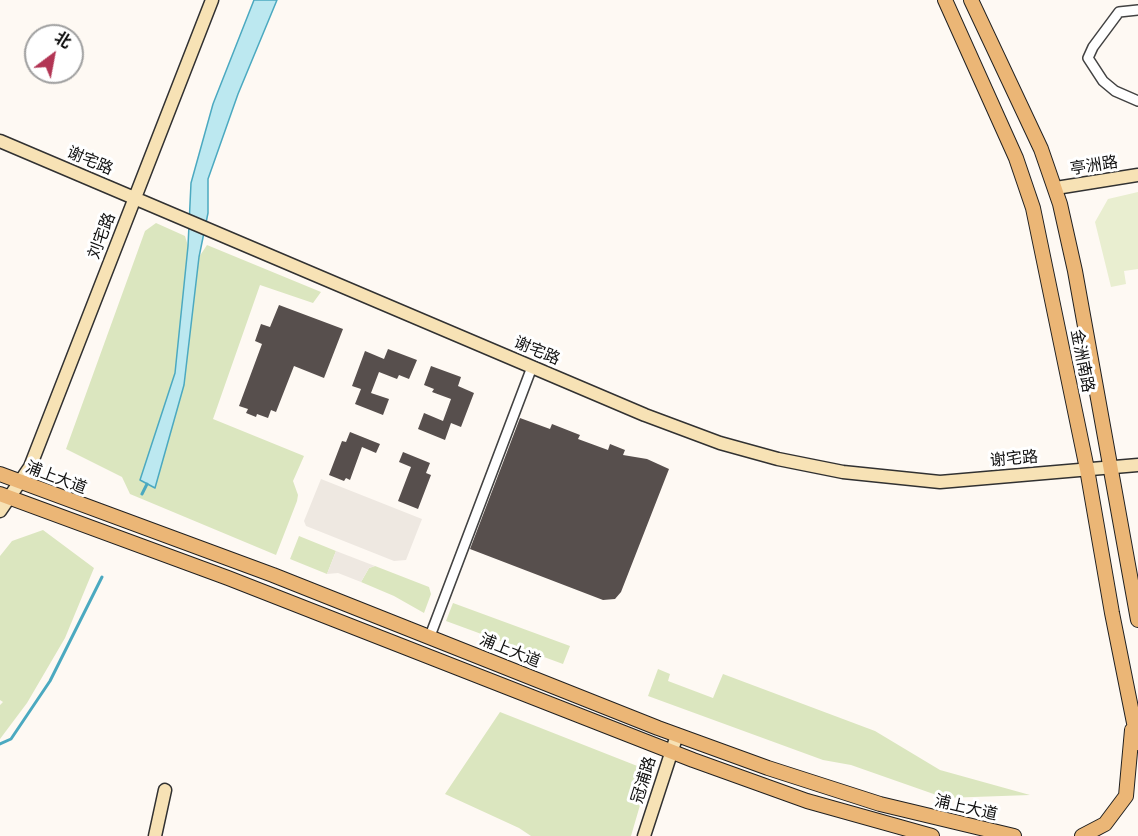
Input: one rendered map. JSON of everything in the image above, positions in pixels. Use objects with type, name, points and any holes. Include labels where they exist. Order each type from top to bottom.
[{"type":"main road","name":"金洲南路","points":[[945,0],[1028,190],[1045,255],[1138,743]]},
{"type":"main road","name":"金洲南路","points":[[971,0],[1039,142],[1056,188],[1075,271],[1138,620]]},
{"type":"main road","name":"浦上大道","points":[[0,474],[273,575],[677,735],[871,802],[1014,836]]},
{"type":"main road","name":"浦上大道","points":[[5,496],[228,578],[671,751],[807,801],[932,836]]},
{"type":"main road","points":[[1082,836],[1105,824],[1126,796],[1127,760],[1133,719]]},
{"type":"street","name":"刘宅路","points":[[0,511],[5,496],[20,482],[30,467],[212,0]]},
{"type":"street","points":[[1138,10],[1119,12],[1093,47],[1088,58],[1103,81],[1115,90],[1138,101]]},
{"type":"street","name":"谢宅路","points":[[0,141],[645,416],[701,436],[815,468],[940,482],[1138,465]]},
{"type":"street","name":"亭洲路","points":[[1056,188],[1138,175]]},
{"type":"street","points":[[430,636],[532,367]]},
{"type":"street","name":"冠浦路","points":[[644,836],[677,735]]},
{"type":"street","points":[[155,836],[165,790]]},
{"type":"green space","points":[[1138,192],[1138,269],[1124,271],[1126,284],[1111,287],[1095,222],[1108,199]]},
{"type":"green space","points":[[156,223],[185,236],[188,246],[175,373],[140,480],[155,487],[199,257],[207,245],[321,292],[313,303],[260,285],[213,419],[304,456],[293,481],[298,495],[297,501],[276,555],[130,494],[122,477],[66,449],[145,231]]},
{"type":"green space","points":[[43,530],[94,568],[65,638],[27,703],[0,739],[0,705],[3,702],[0,700],[0,556],[12,541]]},
{"type":"green space","points":[[299,536],[336,551],[327,574],[290,559]]},
{"type":"green space","points":[[375,566],[429,587],[431,594],[424,613],[394,596],[361,582],[369,568]]},
{"type":"green space","points":[[453,603],[570,646],[563,664],[446,621]]},
{"type":"green space","points":[[658,669],[670,674],[668,681],[713,698],[723,674],[875,731],[940,770],[1030,795],[945,798],[851,765],[823,760],[648,696]]},
{"type":"green space","points":[[500,712],[650,771],[631,836],[531,836],[519,828],[445,794]]},
{"type":"shaded area","points":[[321,479],[422,519],[406,560],[394,561],[306,526],[304,521]]},
{"type":"shaded area","points":[[336,551],[375,566],[369,568],[361,582],[338,573],[327,574]]},
{"type":"water","points":[[254,0],[277,0],[238,94],[208,179],[208,213],[199,257],[184,385],[155,488],[140,480],[175,373],[188,246],[191,183],[213,104]]},
{"type":"building","points":[[279,305],[343,329],[324,378],[294,366],[276,412],[271,410],[268,418],[257,414],[256,417],[246,413],[248,409],[239,406],[262,344],[255,341],[261,324],[270,327]]},
{"type":"building","points":[[388,349],[417,360],[409,379],[399,375],[397,379],[379,372],[371,393],[389,399],[383,415],[355,404],[361,389],[352,386],[365,351],[384,359]]},
{"type":"building","points":[[431,366],[461,377],[458,386],[474,393],[461,427],[451,423],[445,440],[418,429],[424,413],[443,421],[451,399],[432,392],[434,389],[424,385]]},
{"type":"building","points":[[520,418],[550,429],[552,424],[580,435],[578,439],[608,450],[610,444],[625,450],[623,455],[647,459],[669,469],[621,592],[615,599],[603,600],[470,549]]},
{"type":"building","points":[[350,432],[380,444],[376,453],[362,447],[350,480],[346,478],[344,481],[329,475],[342,441],[346,442]]},
{"type":"building","points":[[403,452],[430,463],[426,473],[431,475],[418,509],[398,501],[411,467],[399,462]]},
{"type":"waterway","points":[[142,494],[147,484]]},
{"type":"waterway","points":[[0,744],[11,739],[50,681],[102,577]]}]
